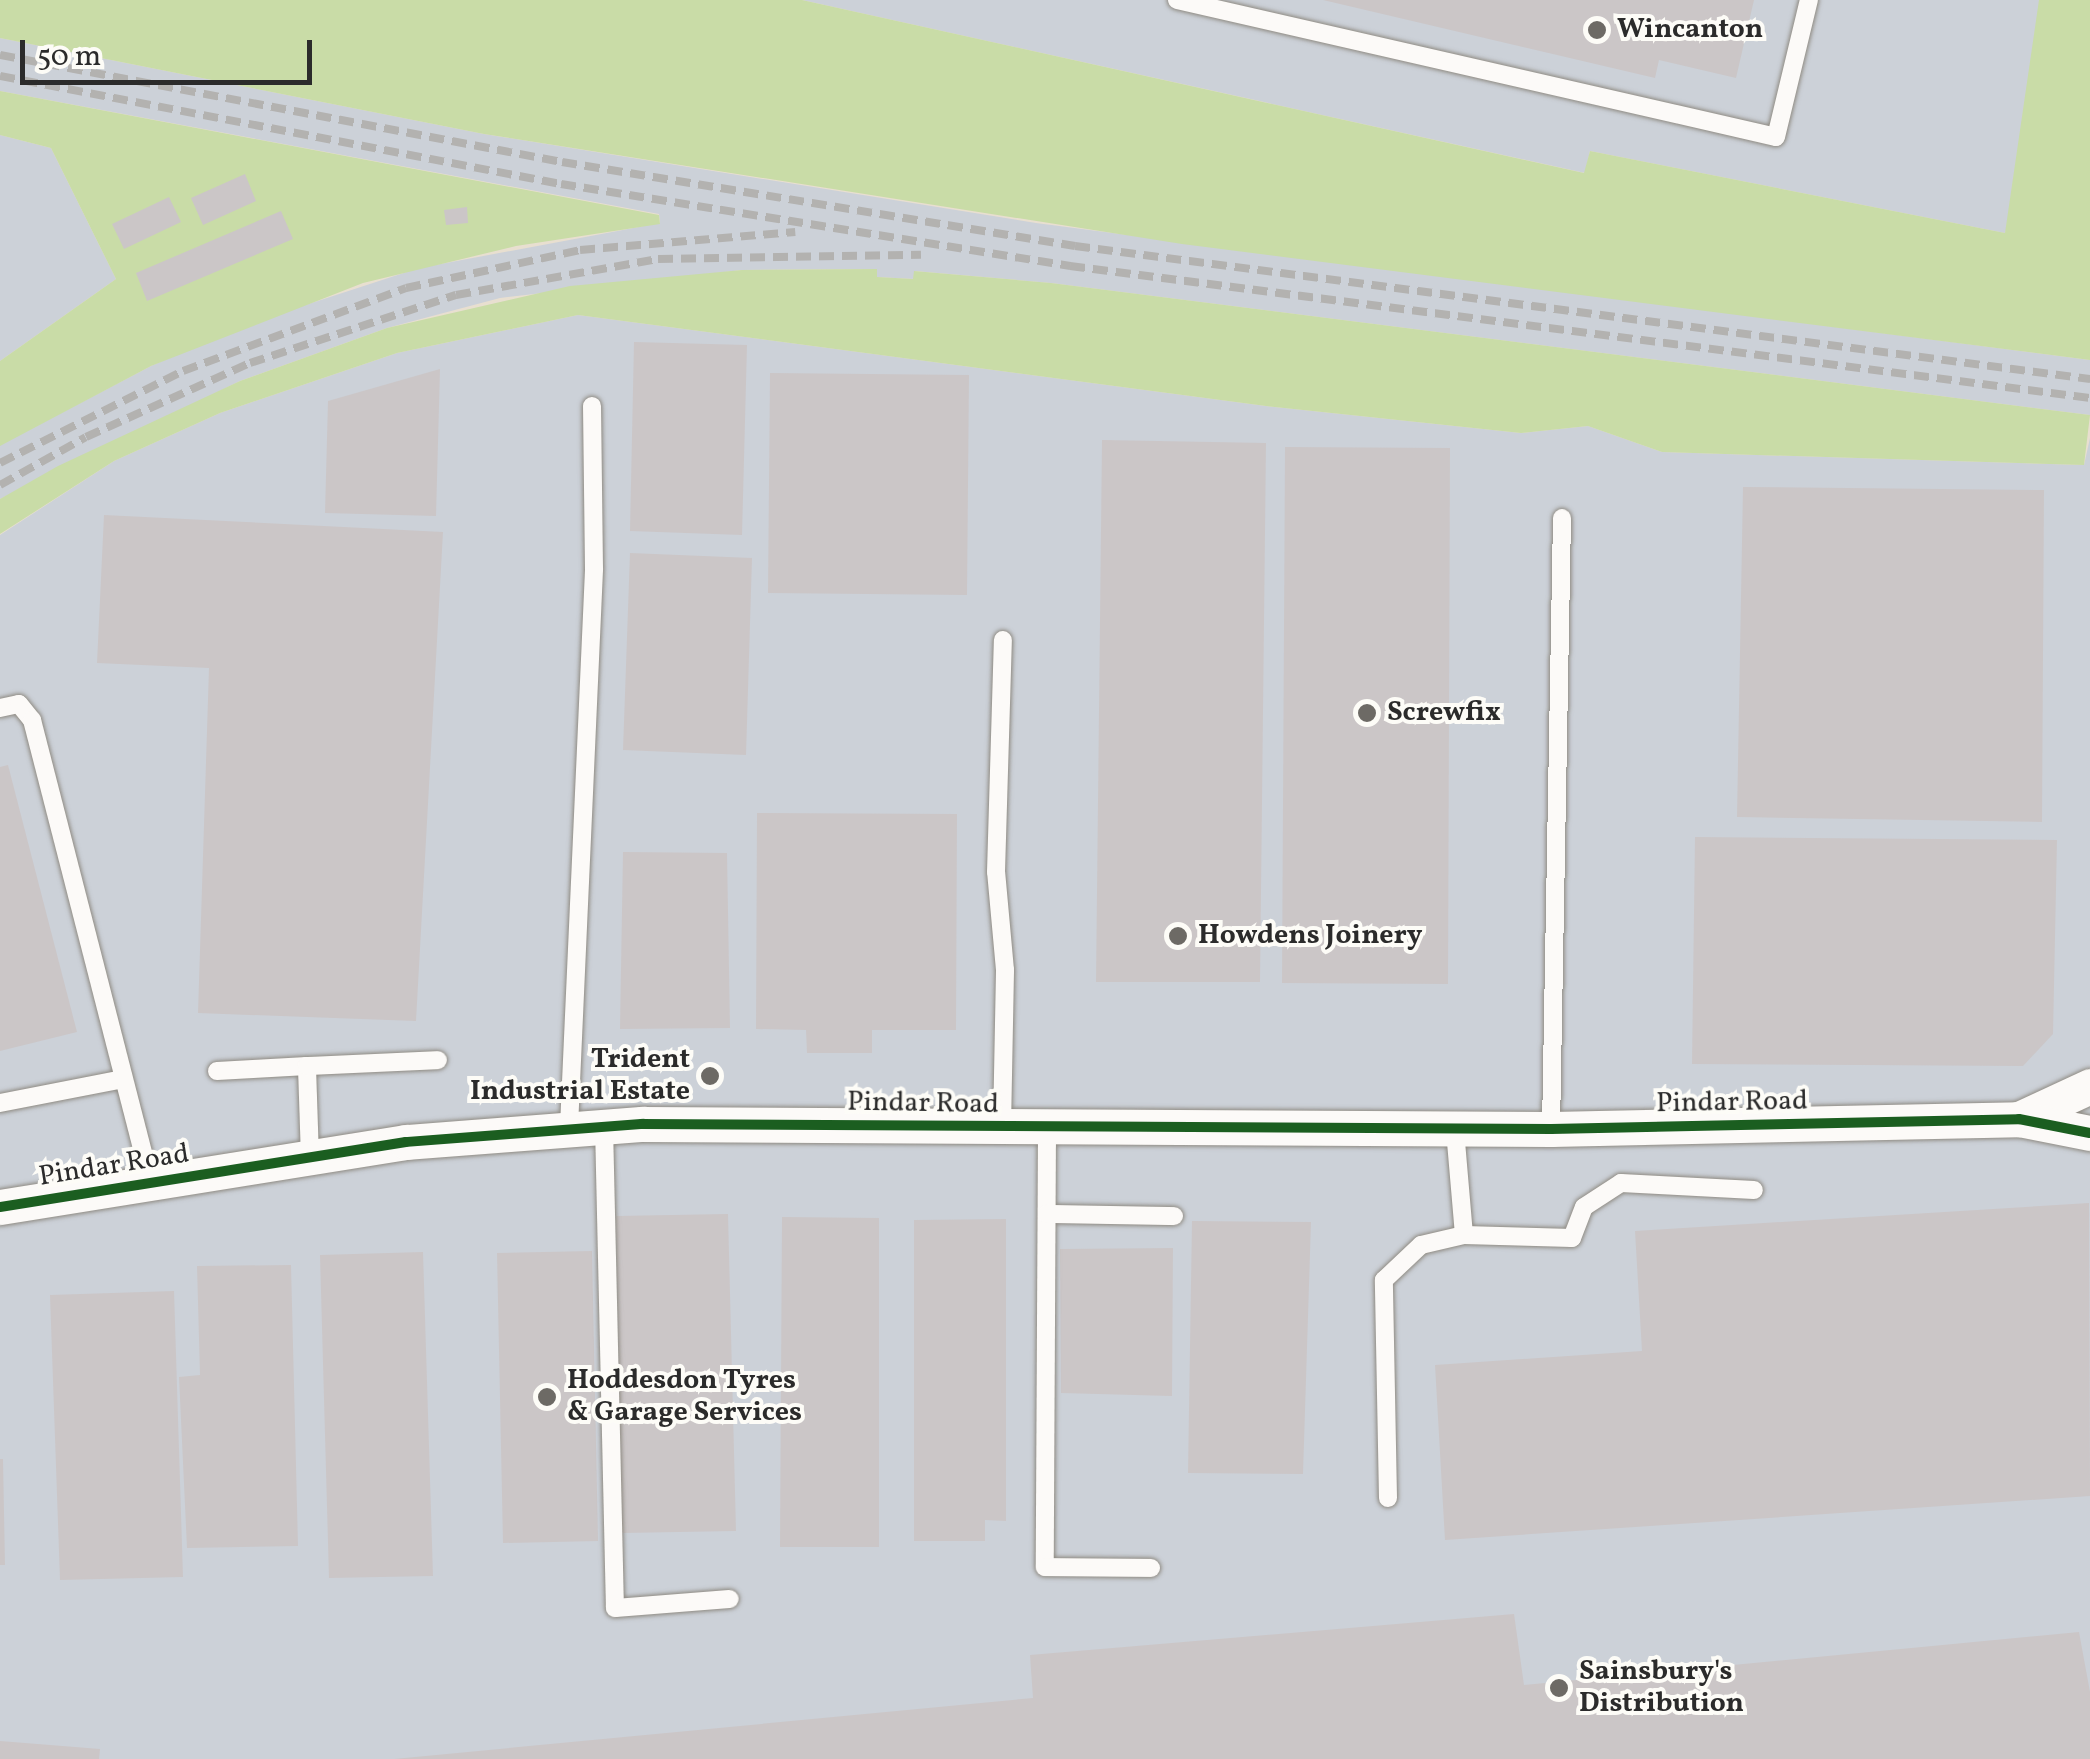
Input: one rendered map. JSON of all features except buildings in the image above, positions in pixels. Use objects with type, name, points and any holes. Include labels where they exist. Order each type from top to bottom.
[{"type":"street","name":"Pindar Road","points":[[2019,1119],[2090,1086]]},
{"type":"street","name":"Pindar Road","points":[[0,1208],[310,1158],[587,1127],[1551,1129],[2019,1119],[2090,1133]]},
{"type":"lane","points":[[1177,0],[1776,138],[1809,0]]},
{"type":"lane","points":[[592,406],[594,568],[587,1127],[615,1608],[730,1599]]},
{"type":"lane","points":[[1551,1129],[1562,518]]},
{"type":"lane","points":[[1002,1128],[1005,970],[996,872],[1004,640]]},
{"type":"lane","points":[[0,708],[19,704],[32,720],[151,1182]]},
{"type":"lane","points":[[217,1071],[438,1060]]},
{"type":"lane","points":[[306,1066],[310,1158]]},
{"type":"lane","points":[[0,1103],[123,1079]]},
{"type":"lane","points":[[1455,1129],[1464,1235]]},
{"type":"lane","points":[[1047,1130],[1044,1567],[1151,1568]]},
{"type":"lane","points":[[1388,1498],[1384,1280],[1422,1245],[1464,1235],[1572,1238],[1584,1207],[1621,1182],[1754,1190]]},
{"type":"lane","points":[[1047,1214],[1174,1216]]},
{"type":"shaded area","points":[[802,0],[2090,0],[2005,233],[1590,151],[1585,173]]},
{"type":"shaded area","points":[[0,38],[484,134],[1036,223],[2090,360],[2090,415],[1051,283],[915,271],[914,279],[876,277],[876,269],[742,270],[500,298],[387,328],[240,381],[0,499],[0,445],[151,366],[250,323],[419,268],[660,223],[659,214],[0,91]]},
{"type":"shaded area","points":[[0,135],[51,148],[116,279],[0,361]]},
{"type":"shaded area","points":[[578,315],[1266,406],[1521,433],[1588,426],[1662,452],[2084,465],[2090,438],[2090,1759],[0,1759],[0,535],[114,461],[220,413],[397,353]]},
{"type":"green space","points":[[0,0],[802,0],[1584,173],[1590,151],[2005,233],[2039,0],[2090,0],[2090,360],[1182,244],[484,134],[0,38]]},
{"type":"green space","points":[[0,91],[659,215],[660,224],[516,246],[363,283],[151,366],[0,446],[0,361],[116,279],[51,148],[0,135]]},
{"type":"green space","points":[[877,269],[877,277],[913,279],[914,271],[1051,283],[2090,415],[2084,465],[1662,452],[1588,426],[1521,433],[1266,406],[578,315],[397,353],[220,413],[114,461],[0,534],[0,499],[58,466],[240,381],[387,328],[570,286],[742,270]]},
{"type":"railway","points":[[0,55],[562,162],[1075,246],[2090,379]]},
{"type":"railway","points":[[0,76],[561,184],[1070,266],[2090,398]]},
{"type":"railway","points":[[0,463],[183,371],[406,288],[580,250],[795,232]]},
{"type":"railway","points":[[0,485],[86,437],[250,363],[456,295],[658,259],[921,255]]},
{"type":"cycle path","points":[[0,1207],[406,1142],[642,1124],[1551,1129],[2019,1119],[2090,1133]]},
{"type":"place","name":"Wincanton","points":[[1597,30]]},
{"type":"place","name":"Screwfix","points":[[1367,713]]},
{"type":"place","name":"Howdens Joinery","points":[[1178,936]]},
{"type":"place","name":"Trident Industrial Estate","points":[[710,1076]]},
{"type":"place","name":"Hoddesdon Tyres & Garage Services","points":[[547,1397]]},
{"type":"place","name":"Sainsbury's Distribution","points":[[1559,1688]]}]
